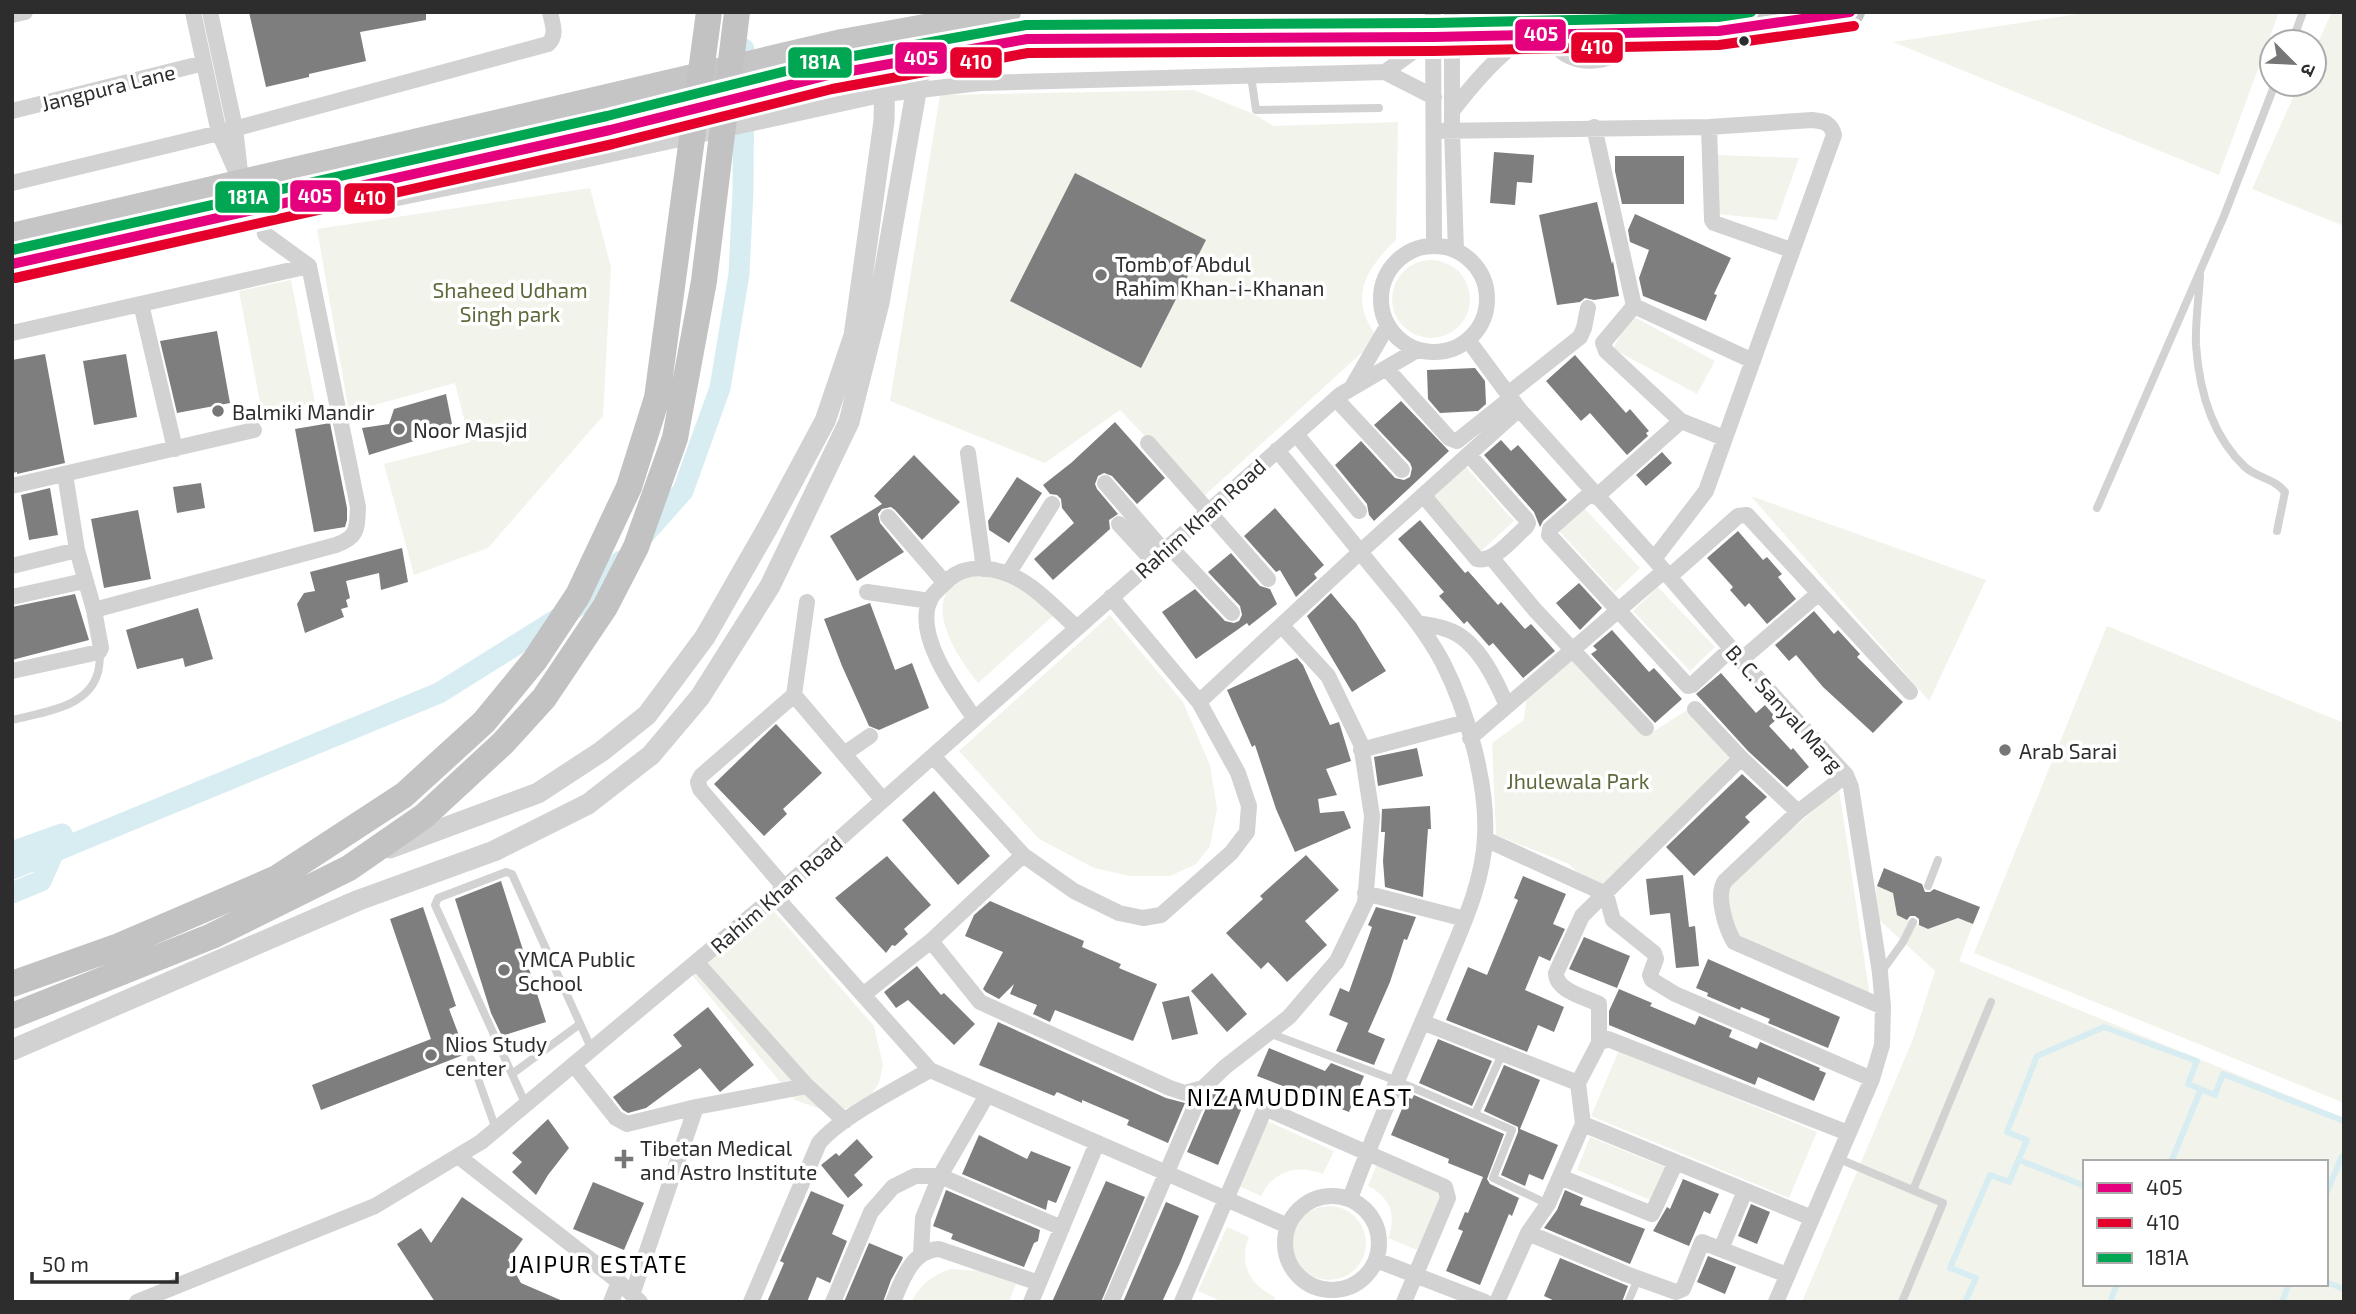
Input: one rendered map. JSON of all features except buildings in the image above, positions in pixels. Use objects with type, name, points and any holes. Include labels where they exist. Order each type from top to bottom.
[{"type":"highway","points":[[12,984],[118,946],[277,878],[404,795],[484,722],[535,660],[578,595],[624,499],[657,398],[709,12]]},
{"type":"highway","points":[[12,1016],[212,936],[349,868],[424,816],[503,743],[544,698],[612,595],[636,547],[675,438],[704,281],[737,12]]},
{"type":"main road","points":[[12,236],[842,42],[1008,12]]},
{"type":"main road","points":[[12,264],[610,130],[829,75],[1027,39],[1443,24],[1537,35],[1719,31],[1849,12]]},
{"type":"street","points":[[12,15],[25,12]]},
{"type":"street","points":[[94,610],[350,540],[357,527],[358,507],[309,266],[265,234],[262,206],[241,184],[219,133],[193,12]]},
{"type":"street","points":[[210,12],[235,128],[241,184]]},
{"type":"street","points":[[12,183],[219,133],[548,44],[554,33],[550,12]]},
{"type":"street","points":[[1385,72],[1443,24]]},
{"type":"street","points":[[1434,246],[1434,97],[1443,24]]},
{"type":"street","points":[[1443,24],[1452,111],[1456,251]]},
{"type":"street","points":[[1452,111],[1480,75],[1508,49],[1537,35]]},
{"type":"street","points":[[12,1050],[359,900],[494,851],[588,804],[652,755],[700,697],[770,586],[849,422],[879,303],[922,58]]},
{"type":"street","name":"Jangpura Lane","points":[[12,111],[204,63]]},
{"type":"street","points":[[12,993],[538,793],[602,751],[647,715],[705,637],[825,421],[854,336],[884,121],[885,65]]},
{"type":"street","points":[[262,206],[358,206],[885,94],[980,83],[1385,72],[1434,97]]},
{"type":"street","points":[[1434,131],[1709,127],[1812,120],[1828,124],[1832,129],[1834,135],[1706,491],[1662,569]]},
{"type":"street","points":[[1594,127],[1634,306]]},
{"type":"street","points":[[1709,127],[1712,220],[1791,250]]},
{"type":"street","points":[[1434,246],[1464,255],[1476,267],[1484,281],[1487,297],[1479,328],[1468,340],[1452,349],[1435,353],[1417,350],[1402,342],[1383,315],[1381,299],[1384,282],[1391,268],[1403,256],[1434,246]]},
{"type":"street","points":[[12,333],[309,266]]},
{"type":"street","points":[[141,304],[175,449]]},
{"type":"street","points":[[1634,306],[1753,361]]},
{"type":"street","points":[[1634,306],[1603,343],[1604,347],[1681,421],[1724,438]]},
{"type":"street","points":[[1386,368],[1449,438],[1457,441],[1513,400],[1580,337],[1588,308]]},
{"type":"street","name":"Rahim Khan Road","points":[[1351,389],[1388,325]]},
{"type":"street","name":"B. C. Sanyal Marg","points":[[1468,340],[1513,400],[1736,655],[1846,775],[1851,787],[1880,973],[1882,1045],[1872,1079],[1776,1302]]},
{"type":"street","name":"Rahim Khan Road","points":[[141,1301],[375,1206],[458,1156],[496,1129],[780,892],[1336,399],[1417,350]]},
{"type":"street","points":[[1336,399],[1402,470]]},
{"type":"street","points":[[1199,702],[1469,455],[1513,400]]},
{"type":"street","points":[[1681,421],[1550,529],[1549,533],[1688,686],[1736,655],[1819,593]]},
{"type":"street","points":[[12,486],[254,430]]},
{"type":"street","points":[[1296,434],[1359,511]]},
{"type":"street","points":[[1148,443],[1268,579]]},
{"type":"street","points":[[1277,450],[1418,622],[1443,664],[1468,730],[1485,807],[1482,861],[1465,919],[1350,1199]]},
{"type":"street","points":[[968,453],[984,569]]},
{"type":"street","points":[[1423,495],[1477,559],[1491,557],[1528,523],[1469,455]]},
{"type":"street","points":[[12,671],[100,650],[94,610],[77,550],[65,474]]},
{"type":"street","points":[[1104,484],[1162,553]]},
{"type":"street","points":[[1329,513],[1348,498]]},
{"type":"street","points":[[1012,576],[1053,511]]},
{"type":"street","points":[[1362,750],[1468,730],[1507,706],[1619,610],[1662,569],[1742,515],[1750,519],[1910,692]]},
{"type":"street","points":[[888,517],[945,583]]},
{"type":"street","points":[[1119,524],[1162,553],[1232,613]]},
{"type":"street","points":[[12,566],[77,550]]},
{"type":"street","points":[[1491,557],[1572,650],[1646,728]]},
{"type":"street","points":[[975,719],[947,679],[930,641],[926,613],[930,601],[945,583],[963,570],[984,569],[1012,576],[1038,593],[1077,628]]},
{"type":"street","points":[[12,597],[84,580]]},
{"type":"street","points":[[867,592],[930,601]]},
{"type":"street","points":[[933,756],[1023,855],[1074,891],[1119,913],[1143,918],[1161,915],[1231,853],[1247,832],[1249,806],[1238,774],[1199,702],[1111,597]]},
{"type":"street","points":[[807,602],[794,695],[701,776],[698,782],[700,789],[863,995],[930,1069],[1288,1226]]},
{"type":"street","points":[[1418,622],[1440,627],[1460,636],[1492,672],[1507,706]]},
{"type":"street","points":[[1111,1302],[1203,1088],[1225,1067],[1289,1017],[1336,961],[1364,904],[1372,816],[1362,750],[1328,676],[1282,626]]},
{"type":"street","points":[[794,695],[883,800]]},
{"type":"street","points":[[1695,709],[1741,758],[1798,812]]},
{"type":"street","points":[[844,754],[870,736]]},
{"type":"street","points":[[1497,1302],[1528,1233],[1548,1204],[1583,1124],[1578,1083],[1600,1042],[1599,1004],[1561,986],[1556,973],[1582,916],[1741,758]]},
{"type":"street","points":[[1846,775],[1798,812],[1720,887],[1732,939],[1883,1007]]},
{"type":"street","points":[[1485,839],[1606,894]]},
{"type":"street","points":[[863,995],[931,941],[1023,855]]},
{"type":"street","points":[[1365,893],[1465,919]]},
{"type":"street","points":[[1606,894],[1614,920],[1654,953],[1656,959],[1650,975],[1652,980],[1681,996],[1872,1079]]},
{"type":"street","points":[[931,941],[980,1002],[990,1008],[1170,1088],[1185,1093],[1203,1088]]},
{"type":"street","points":[[696,963],[807,1086],[845,1121]]},
{"type":"street","points":[[1422,1022],[1578,1083]]},
{"type":"street","points":[[1600,1042],[1608,1038],[1616,1040],[1848,1133]]},
{"type":"street","points":[[574,1065],[616,1118],[627,1124],[696,1107],[807,1086]]},
{"type":"street","points":[[751,1302],[810,1160],[826,1133],[930,1069]]},
{"type":"street","points":[[921,1254],[923,1218],[940,1176],[988,1095]]},
{"type":"street","points":[[458,1156],[636,1298],[696,1107]]},
{"type":"street","points":[[1182,1302],[1224,1199],[1267,1109],[1440,1184],[1448,1192],[1448,1198],[1404,1302]]},
{"type":"street","points":[[1583,1124],[1812,1218]]},
{"type":"street","points":[[1031,1302],[1097,1143]]},
{"type":"street","points":[[1560,1177],[1652,1214],[1676,1162]]},
{"type":"street","points":[[833,1302],[871,1212],[893,1187],[915,1175],[940,1176],[1062,1228]]},
{"type":"street","points":[[1721,1248],[1745,1191]]},
{"type":"street","points":[[1320,1197],[1350,1199],[1367,1212],[1378,1231],[1380,1246],[1377,1261],[1369,1273],[1351,1286],[1311,1295],[1292,1269],[1286,1248],[1288,1226],[1295,1213],[1320,1197]]},
{"type":"street","points":[[1528,1233],[1638,1279],[1679,1292],[1683,1289],[1702,1242],[1787,1275]]},
{"type":"street","points":[[893,1302],[902,1280],[921,1254],[930,1249],[939,1249],[1039,1283]]},
{"type":"street","points":[[1377,1261],[1485,1302]]},
{"type":"street","points":[[611,1302],[619,1282]]},
{"type":"lane","points":[[1251,76],[1256,110],[1379,108]]},
{"type":"lane","points":[[2097,508],[2224,216],[2270,98]]},
{"type":"lane","points":[[2200,269],[2196,343],[2208,405],[2224,442],[2239,460],[2247,468],[2278,484],[2285,492],[2277,531]]},
{"type":"lane","points":[[12,720],[72,703],[84,696],[98,673],[100,650]]},
{"type":"lane","points":[[1928,886],[1938,860]]},
{"type":"lane","points":[[526,1104],[435,905],[438,898],[506,872],[512,874],[592,1050]]},
{"type":"lane","points":[[1880,973],[1903,942],[1913,922]]},
{"type":"lane","points":[[1913,1190],[1991,1002]]},
{"type":"lane","points":[[512,1074],[580,1024]]},
{"type":"lane","points":[[1268,1032],[1397,1081],[1512,1130],[1493,1178],[1548,1204]]},
{"type":"lane","points":[[1475,1114],[1502,1054]]},
{"type":"lane","points":[[471,1059],[496,1129]]},
{"type":"lane","points":[[1838,1158],[1943,1203],[1902,1302]]},
{"type":"lane","points":[[1628,1302],[1638,1279]]},
{"type":"green space","points":[[2091,12],[2279,12],[2273,28],[2258,28],[2258,69],[2219,175],[1893,42]]},
{"type":"green space","points":[[2332,12],[2344,12],[2344,226],[2252,189],[2293,98],[2328,98],[2328,28],[2325,28]]},
{"type":"green space","points":[[1194,90],[1254,114],[1273,126],[1398,122],[1396,240],[1368,274],[1362,298],[1369,324],[1378,338],[1203,497],[1120,410],[1045,463],[890,401],[940,95]]},
{"type":"green space","points":[[1715,155],[1799,158],[1777,220],[1717,214]]},
{"type":"green space","name":"Shaheed Udham Singh park","points":[[590,188],[611,267],[603,416],[488,548],[414,575],[384,464],[470,442],[455,383],[349,412],[317,229]]},
{"type":"green space","points":[[1431,260],[1446,263],[1459,271],[1467,284],[1470,299],[1467,314],[1459,327],[1446,335],[1431,338],[1416,335],[1403,327],[1395,314],[1392,299],[1395,284],[1403,271],[1416,263]]},
{"type":"green space","points":[[291,280],[315,403],[262,413],[239,291]]},
{"type":"green space","points":[[1631,315],[1715,361],[1697,394],[1613,349]]},
{"type":"green space","points":[[1466,467],[1514,521],[1480,552],[1432,498]]},
{"type":"green space","points":[[1751,496],[1986,580],[1929,701]]},
{"type":"green space","points":[[1584,508],[1640,568],[1615,592],[1559,531]]},
{"type":"green space","points":[[969,573],[1025,591],[1053,616],[978,683],[951,641],[943,610],[945,596],[953,583]]},
{"type":"green space","points":[[1658,587],[1715,647],[1690,671],[1633,611]]},
{"type":"green space","points":[[1110,615],[1183,702],[1210,765],[1217,809],[1210,846],[1196,864],[1170,876],[1130,876],[1094,868],[1039,839],[959,751]]},
{"type":"green space","points":[[2107,626],[2344,723],[2344,1103],[1974,953]]},
{"type":"green space","name":"Jhulewala Park","points":[[1567,660],[1582,663],[1648,735],[1687,710],[1731,756],[1598,894],[1569,864],[1496,835],[1492,743],[1524,720],[1527,692]]},
{"type":"green space","points":[[1839,789],[1870,997],[1738,939],[1724,887]]},
{"type":"green space","points":[[1876,886],[1893,893],[1897,915],[1928,929],[1958,918],[1973,924],[1959,961],[2344,1118],[2344,1302],[1802,1302],[1913,1039],[1935,971],[1877,918]]},
{"type":"green space","points":[[773,910],[874,1026],[883,1065],[879,1083],[866,1103],[844,1109],[823,1110],[795,1100],[692,975]]},
{"type":"green space","points":[[1619,1050],[1817,1132],[1789,1198],[1591,1116]]},
{"type":"green space","points":[[1267,1121],[1334,1151],[1323,1174],[1305,1170],[1288,1172],[1273,1180],[1261,1196],[1239,1186]]},
{"type":"green space","points":[[1590,1137],[1667,1168],[1653,1201],[1577,1170]]},
{"type":"green space","points":[[1377,1164],[1442,1192],[1417,1250],[1388,1238],[1392,1222],[1390,1208],[1376,1190],[1368,1186]]},
{"type":"green space","points":[[1322,1206],[1336,1206],[1350,1212],[1360,1222],[1366,1243],[1360,1264],[1350,1274],[1336,1280],[1322,1280],[1308,1274],[1298,1264],[1292,1250],[1292,1236],[1298,1222],[1308,1212]]},
{"type":"green space","points":[[1227,1227],[1249,1237],[1245,1256],[1248,1273],[1259,1286],[1275,1297],[1273,1302],[1223,1302],[1198,1291]]},
{"type":"green space","points":[[950,1269],[980,1271],[1016,1284],[1009,1302],[911,1302],[928,1281]]},
{"type":"waterway","points":[[643,536],[683,491],[720,388],[739,274],[743,190],[744,49]]},
{"type":"waterway","points":[[12,869],[439,693],[586,601],[621,561]]},
{"type":"waterway","points":[[12,852],[62,834],[41,881],[12,893]]},
{"type":"waterway","points":[[1965,1302],[1976,1278],[1950,1268],[1990,1175],[2009,1182],[2027,1140],[2007,1132],[2037,1056],[2104,1027],[2197,1061],[2188,1084],[2215,1095],[2223,1074],[2344,1121]]},
{"type":"waterway","points":[[2172,1160],[2201,1089]]},
{"type":"waterway","points":[[2328,1189],[2342,1156]]},
{"type":"waterway","points":[[2019,1160],[2083,1185]]},
{"type":"waterway","points":[[2328,1283],[2344,1289]]},
{"type":"waterway","points":[[2110,1302],[2116,1286]]},
{"type":"waterway","points":[[2282,1302],[2288,1286]]},
{"type":"transit line","name":"181A","points":[[12,250],[607,116],[826,61],[1026,25],[1434,23],[1718,17],[1751,12]]},
{"type":"transit line","name":"405","points":[[12,264],[610,130],[829,75],[1027,39],[1434,37],[1719,31],[1850,12]]},
{"type":"transit line","name":"410","points":[[15,278],[613,144],[832,89],[1028,53],[1434,51],[1719,45],[1854,26]]},
{"type":"place","name":"Tomb of Abdul Rahim Khan-i-Khanan","points":[[1101,275]]},
{"type":"place","name":"Balmiki Mandir","points":[[218,411]]},
{"type":"place","name":"Noor Masjid","points":[[399,429]]},
{"type":"place","name":"Arab Sarai","points":[[2005,750]]},
{"type":"place","name":"YMCA Public School","points":[[504,970]]},
{"type":"place","name":"Nios Study center","points":[[431,1055]]},
{"type":"place","name":"Tibetan Medical and Astro Institute","points":[[624,1159]]},
{"type":"district","name":"NIZAMUDDIN EAST","points":[[1300,1097]]},
{"type":"district","name":"JAIPUR ESTATE","points":[[599,1264]]}]
